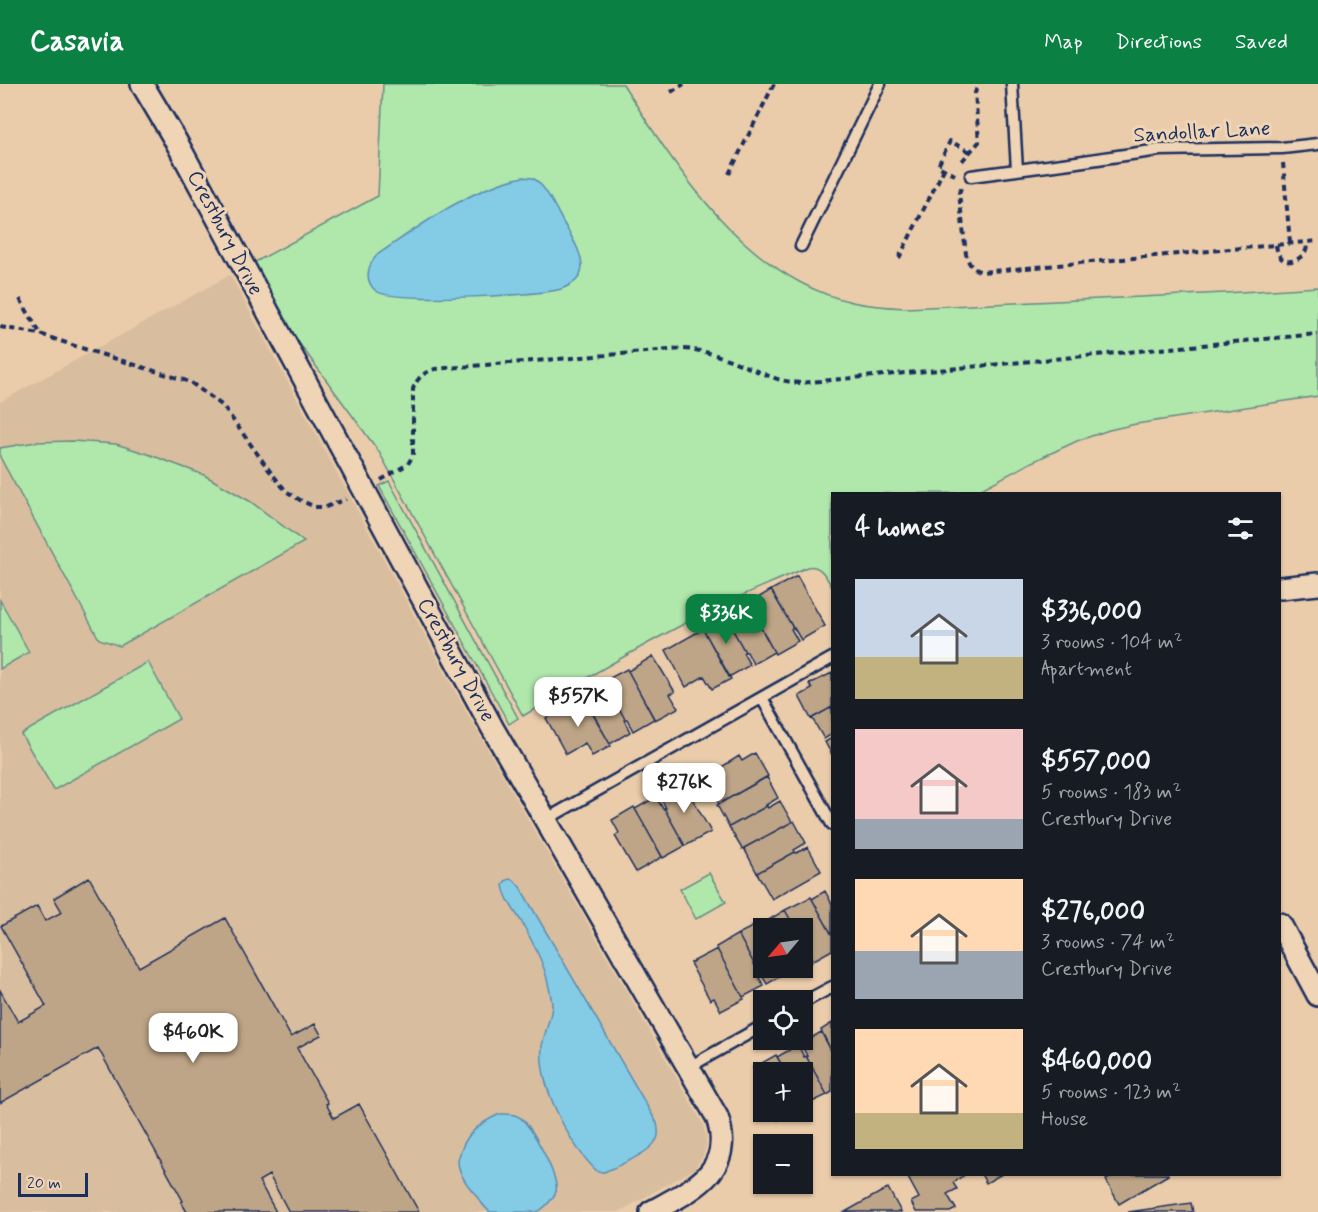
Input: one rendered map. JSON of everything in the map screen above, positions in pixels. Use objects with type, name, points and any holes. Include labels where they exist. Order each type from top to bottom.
[{"type":"street","name":"Crestbury Drive","points":[[142,84],[182,153],[470,687],[717,1117],[721,1132],[721,1152],[712,1170],[701,1183],[651,1212]]},
{"type":"street","points":[[1281,588],[1318,584]]},
{"type":"street","points":[[1281,926],[1318,995]]},
{"type":"lane","points":[[801,246],[880,84]]},
{"type":"lane","points":[[1012,84],[1017,170]]},
{"type":"lane","name":"Sandollar Lane","points":[[971,176],[1159,150],[1282,148],[1318,144]]},
{"type":"lane","points":[[545,820],[831,659]]},
{"type":"lane","points":[[762,698],[831,822]]},
{"type":"lane","points":[[813,997],[831,988]]},
{"type":"lane","points":[[689,1067],[753,1031]]},
{"type":"path","points":[[671,92],[684,84]]},
{"type":"path","points":[[729,174],[774,84]]},
{"type":"path","points":[[959,164],[979,142],[975,93],[978,84]]},
{"type":"path","points":[[960,171],[961,178],[938,166],[950,141],[969,152]]},
{"type":"path","points":[[1282,148],[1290,243]]},
{"type":"path","points":[[899,258],[944,169]]},
{"type":"path","points":[[962,185],[959,193],[968,264],[974,270],[982,272],[1318,241]]},
{"type":"path","points":[[1276,245],[1278,255],[1289,262],[1302,256],[1307,242]]},
{"type":"path","points":[[20,299],[40,334]]},
{"type":"path","points":[[0,327],[40,334],[190,382],[223,406],[286,491],[315,507],[326,507],[339,502]]},
{"type":"path","points":[[389,475],[408,464],[413,455],[413,389],[424,372],[435,369],[695,349],[713,353],[775,378],[800,383],[1318,334]]},
{"type":"shaded area","points":[[230,275],[468,715],[703,1124],[706,1147],[694,1169],[619,1212],[0,1212],[0,402]]},
{"type":"green space","points":[[383,84],[623,84],[667,151],[718,216],[747,245],[779,270],[814,289],[852,302],[906,308],[1318,287],[1318,396],[1109,430],[1077,441],[976,492],[831,492],[831,585],[819,569],[807,567],[687,622],[523,716],[379,452],[244,268],[378,196]]},
{"type":"green space","points":[[72,441],[116,444],[204,475],[251,502],[304,542],[120,646],[99,639],[0,457],[0,448],[36,442]]},
{"type":"green space","points":[[389,481],[518,718],[509,724],[379,486]]},
{"type":"green space","points":[[0,600],[29,652],[0,669]]},
{"type":"green space","points":[[148,662],[179,719],[54,790],[21,734]]},
{"type":"green space","points":[[709,873],[726,902],[696,919],[680,889]]},
{"type":"water","points":[[523,177],[532,178],[541,185],[550,197],[576,246],[582,266],[580,275],[573,283],[547,292],[466,297],[387,295],[372,287],[368,273],[377,255],[465,199],[503,182]]},
{"type":"water","points":[[510,879],[520,887],[657,1123],[658,1137],[652,1146],[632,1159],[604,1172],[598,1172],[577,1147],[558,1114],[545,1079],[542,1046],[552,1006],[551,995],[538,954],[506,895],[503,885]]},
{"type":"water","points":[[500,1114],[514,1115],[524,1121],[549,1163],[556,1191],[546,1206],[537,1212],[490,1212],[469,1187],[458,1165],[464,1144],[471,1133],[487,1120]]},
{"type":"building","points":[[797,576],[825,626],[801,640],[771,590]]},
{"type":"building","points":[[771,590],[798,641],[775,654],[748,604]]},
{"type":"building","points":[[747,602],[774,652],[753,664],[724,614]]},
{"type":"building","points":[[724,614],[750,665],[729,677],[702,627]]},
{"type":"building","points":[[703,629],[731,679],[712,689],[704,676],[686,687],[666,650]]},
{"type":"building","points":[[653,656],[675,692],[670,694],[678,708],[655,720],[628,671]]},
{"type":"building","points":[[627,669],[654,719],[633,731],[604,681]]},
{"type":"building","points":[[831,673],[831,708],[811,719],[799,696],[812,689],[809,684]]},
{"type":"building","points":[[604,681],[630,732],[610,744],[582,694]]},
{"type":"building","points":[[583,697],[611,746],[592,756],[585,743],[566,754],[546,718]]},
{"type":"building","points":[[831,708],[831,735],[824,739],[812,718]]},
{"type":"building","points":[[831,739],[831,753],[825,742]]},
{"type":"building","points":[[755,753],[768,776],[719,804],[704,778],[739,756],[742,761]]},
{"type":"building","points":[[767,777],[778,798],[729,827],[717,805]]},
{"type":"building","points":[[683,782],[711,832],[685,846],[659,795]]},
{"type":"building","points":[[656,797],[685,846],[663,858],[635,809]]},
{"type":"building","points":[[780,801],[792,822],[742,849],[729,827]]},
{"type":"building","points":[[634,807],[662,857],[636,872],[615,836],[619,833],[612,820]]},
{"type":"building","points":[[794,821],[806,843],[794,850],[795,852],[757,873],[744,848]]},
{"type":"building","points":[[808,847],[821,871],[772,899],[757,873]]},
{"type":"building","points":[[89,877],[139,967],[225,918],[291,1037],[315,1024],[321,1035],[297,1048],[334,1118],[359,1104],[419,1212],[289,1212],[269,1175],[259,1181],[276,1212],[187,1212],[98,1048],[0,1103],[0,990],[18,1022],[46,1006],[1,926],[37,906],[45,921],[62,912],[54,898]]},
{"type":"building","points":[[825,891],[831,902],[831,933],[812,899]]},
{"type":"building","points":[[811,897],[831,933],[831,951],[814,960],[813,918],[789,918],[785,910]]},
{"type":"building","points":[[785,910],[789,918],[772,918]]},
{"type":"building","points":[[753,926],[753,962],[738,934]]},
{"type":"building","points":[[738,934],[753,962],[753,978],[759,978],[764,986],[743,997],[716,947]]},
{"type":"building","points":[[717,949],[744,999],[721,1011],[714,998],[710,1000],[690,963]]},
{"type":"building","points":[[764,978],[778,978],[767,984]]},
{"type":"building","points":[[831,1024],[831,1050],[821,1030]]},
{"type":"building","points":[[821,1032],[831,1050],[831,1093],[827,1095],[813,1069],[813,1062],[809,1062],[804,1050],[813,1050],[813,1037]]},
{"type":"building","points":[[789,1050],[800,1050],[809,1062],[780,1062],[777,1057]]},
{"type":"building","points":[[776,1055],[780,1062],[764,1062]]},
{"type":"building","points":[[813,1069],[827,1095],[813,1102]]},
{"type":"building","points":[[907,1176],[963,1176],[953,1183],[957,1189],[947,1194],[956,1209],[950,1212],[916,1212],[911,1202],[919,1198]]},
{"type":"building","points":[[982,1176],[998,1176],[986,1183]]},
{"type":"building","points":[[1113,1176],[1166,1176],[1119,1204],[1106,1180]]},
{"type":"building","points":[[888,1188],[901,1212],[845,1212]]},
{"type":"building","points":[[1191,1203],[1193,1212],[1128,1212]]}]
